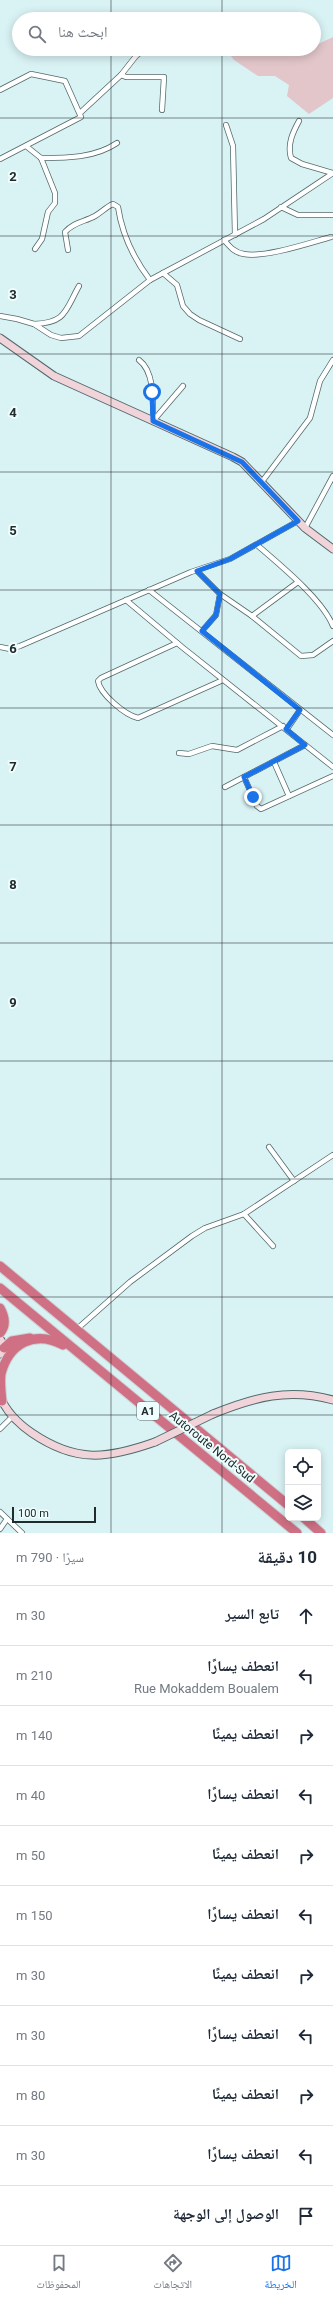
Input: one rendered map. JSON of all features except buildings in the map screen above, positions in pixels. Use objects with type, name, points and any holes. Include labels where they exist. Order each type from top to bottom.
[{"type":"highway","name":"Autoroute Nord-Sud","points":[[0,1266],[285,1502]]},
{"type":"highway","name":"Autoroute Nord-Sud","points":[[0,1288],[297,1533]]},
{"type":"highway","points":[[0,1308],[5,1320],[3,1329],[0,1333]]},
{"type":"highway","points":[[1,1399],[1,1375],[4,1365],[14,1350],[34,1337]]},
{"type":"highway","points":[[1,1352],[18,1339],[34,1337],[49,1339],[78,1353]]},
{"type":"highway","points":[[308,1521],[322,1533]]},
{"type":"street","points":[[80,113],[120,75],[136,56]]},
{"type":"street","points":[[0,90],[31,74],[65,81],[81,117],[0,159]]},
{"type":"street","points":[[120,75],[126,77],[164,77],[162,110]]},
{"type":"street","points":[[299,120],[292,134],[289,151],[291,158],[302,164],[333,173]]},
{"type":"street","points":[[226,125],[233,146],[235,234]]},
{"type":"street","points":[[42,158],[94,154],[105,151],[117,143]]},
{"type":"street","points":[[26,146],[42,158],[55,193],[55,203],[48,212],[42,239],[35,249]]},
{"type":"street","points":[[0,316],[17,318],[34,324],[51,336],[61,338],[79,336],[150,280],[235,234],[281,207],[333,173]]},
{"type":"street","points":[[68,250],[65,232],[69,227],[77,222],[88,220],[113,204],[118,208],[120,222],[140,266],[150,280]]},
{"type":"street","points":[[281,207],[298,216],[333,215]]},
{"type":"street","points":[[224,240],[230,248],[246,255],[275,251],[331,237]]},
{"type":"street","points":[[163,273],[177,285],[183,306],[190,314],[199,320],[240,339]]},
{"type":"street","points":[[34,324],[54,322],[62,316],[79,286]]},
{"type":"street","points":[[0,338],[54,376],[242,462],[260,483],[305,528],[333,549]]},
{"type":"street","points":[[139,360],[146,365],[150,377],[153,421]]},
{"type":"street","points":[[260,483],[310,418],[320,381],[333,360]]},
{"type":"street","points":[[153,421],[183,386]]},
{"type":"street","points":[[305,528],[314,507],[333,476]]},
{"type":"street","points":[[0,647],[10,649],[20,646],[149,590],[230,559],[298,521]]},
{"type":"street","points":[[257,545],[298,582],[330,618],[333,626]]},
{"type":"street","points":[[197,571],[220,594],[252,616],[301,656],[313,655],[333,641]]},
{"type":"street","points":[[252,616],[298,582]]},
{"type":"street","points":[[149,590],[333,735]]},
{"type":"street","points":[[202,631],[216,615],[220,594]]},
{"type":"street","points":[[126,600],[177,643],[333,767]]},
{"type":"street","points":[[177,643],[101,678],[98,681],[98,684],[106,696],[138,718],[223,680]]},
{"type":"street","points":[[180,753],[189,754],[212,746],[238,750],[285,728],[300,710]]},
{"type":"street","points":[[225,786],[305,745]]},
{"type":"street","points":[[274,762],[289,796]]},
{"type":"street","points":[[244,777],[259,808],[333,776]]},
{"type":"street","points":[[270,1147],[294,1180]]},
{"type":"street","points":[[77,1329],[130,1282],[192,1236],[205,1228],[244,1214],[333,1155]]},
{"type":"street","points":[[244,1214],[273,1246]]},
{"type":"street","points":[[0,1339],[1,1352]]},
{"type":"street","points":[[1,1399],[12,1416],[46,1442],[62,1450],[94,1455],[119,1453],[155,1442],[213,1414],[241,1403],[289,1393],[313,1395],[333,1400]]},
{"type":"street","points":[[0,1429],[12,1416]]},
{"type":"street","points":[[0,1512],[22,1533]]},
{"type":"street","points":[[0,1529],[7,1519]]},
{"type":"shaded area","points":[[333,37],[333,98],[309,114],[287,96],[289,85],[275,76],[258,76],[234,60],[231,56],[321,56],[321,43]]},
{"type":"route","points":[[152,392],[153,421],[242,462],[298,521],[230,559],[197,571],[220,594],[216,615],[202,631],[300,710],[286,729],[305,745],[244,777],[253,797]]}]
